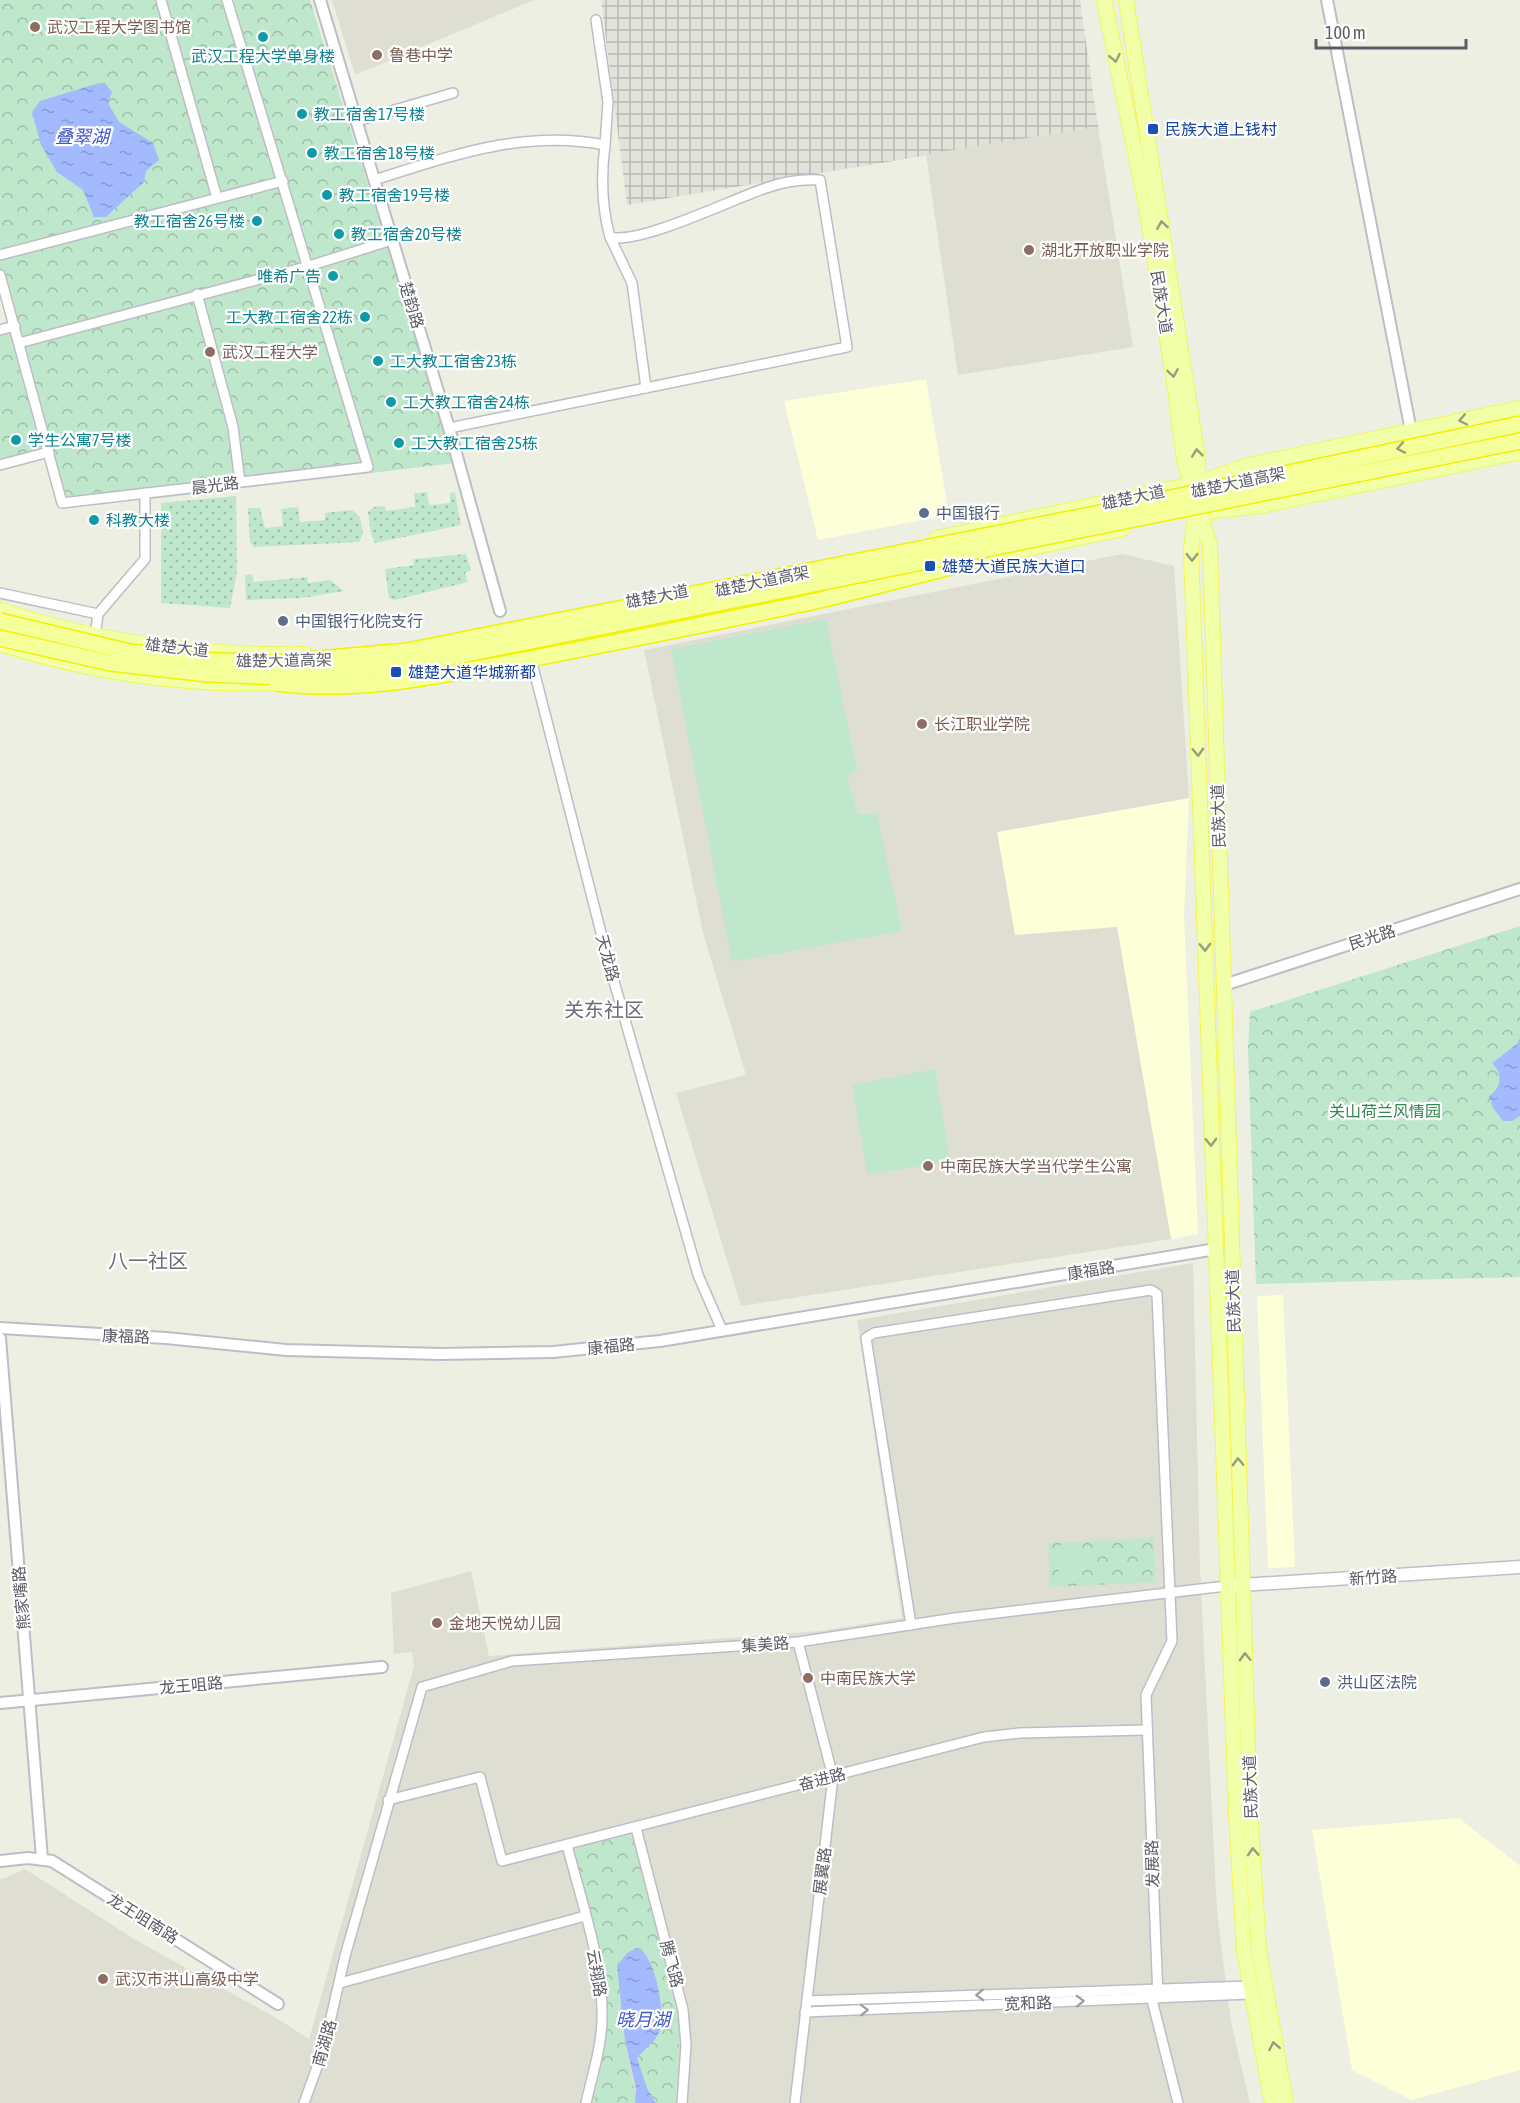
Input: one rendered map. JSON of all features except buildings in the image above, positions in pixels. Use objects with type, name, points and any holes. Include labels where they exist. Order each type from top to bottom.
[{"type":"highway","name":"雄楚大道高架","points":[[0,621],[129,652],[193,660],[273,663],[407,651],[1089,515],[1520,424]]},
{"type":"highway","name":"雄楚大道高架","points":[[0,638],[110,663],[208,674],[281,676],[408,666],[1520,441]]},
{"type":"highway","points":[[208,674],[303,686],[367,687],[681,630],[825,599],[1005,553]]},
{"type":"main road","name":"民族大道","points":[[1104,0],[1146,205],[1184,460],[1194,484],[1198,508],[1210,546],[1242,1585],[1259,1951],[1286,2103]]},
{"type":"main road","name":"民族大道","points":[[1126,0],[1198,459],[1194,484]]},
{"type":"main road","name":"雄楚大道","points":[[0,610],[76,632],[180,648],[270,655],[345,653],[402,645],[788,570],[1194,484],[1250,465],[1520,408]]},
{"type":"main road","name":"雄楚大道","points":[[0,644],[68,663],[137,676],[224,684],[338,681],[404,674],[1005,553],[1198,508],[1260,506],[1520,452]]},
{"type":"main road","name":"民族大道","points":[[1198,508],[1191,550],[1226,1586],[1242,1922],[1249,1990],[1272,2103]]},
{"type":"main road","points":[[68,663],[81,661],[88,654],[91,646],[85,637],[76,632]]},
{"type":"main road","name":"新竹路","points":[[1226,1586],[1520,1567]]},
{"type":"street","points":[[161,0],[218,198]]},
{"type":"street","points":[[227,0],[309,266]]},
{"type":"street","name":"楚韵路","points":[[320,0],[449,428],[500,611]]},
{"type":"street","points":[[1327,0],[1411,431]]},
{"type":"street","points":[[596,20],[608,102],[602,167],[610,237],[632,283],[646,388]]},
{"type":"street","points":[[357,121],[453,93]]},
{"type":"street","points":[[374,180],[476,148],[507,142],[588,142],[605,145]]},
{"type":"street","points":[[449,428],[847,347],[820,180],[805,179],[768,187],[674,224],[621,240],[610,237]]},
{"type":"street","points":[[0,255],[283,181]]},
{"type":"street","points":[[19,343],[196,294],[309,266],[392,240]]},
{"type":"street","name":"晨光路","points":[[49,452],[62,503],[368,467],[309,266]]},
{"type":"street","points":[[0,275],[49,452],[0,465]]},
{"type":"street","points":[[196,294],[233,427],[240,482]]},
{"type":"street","points":[[0,330],[15,326]]},
{"type":"street","points":[[96,629],[98,614],[145,559],[145,493]]},
{"type":"street","points":[[0,592],[98,614]]},
{"type":"street","name":"天龙路","points":[[529,650],[609,964],[698,1275],[722,1330]]},
{"type":"street","name":"民光路","points":[[1224,985],[1520,889]]},
{"type":"street","name":"康福路","points":[[0,1328],[166,1338],[286,1350],[441,1354],[553,1352],[660,1341],[1216,1249]]},
{"type":"street","name":"发展路","points":[[911,1625],[866,1338],[874,1333],[1151,1290],[1157,1294],[1172,1641],[1146,1695],[1146,1730],[1154,1993],[1178,2103]]},
{"type":"street","name":"熊家嘴路","points":[[0,1338],[42,1858]]},
{"type":"street","name":"集美路","points":[[388,1800],[422,1687],[512,1661],[798,1642],[911,1625],[1226,1586]]},
{"type":"street","name":"展翼路","points":[[795,2103],[833,1776],[798,1642]]},
{"type":"street","name":"龙王咀路","points":[[0,1703],[382,1667]]},
{"type":"street","name":"奋进路","points":[[388,1800],[480,1776],[502,1861],[998,1735],[1146,1730]]},
{"type":"street","name":"南湖路","points":[[304,2103],[324,2048],[388,1800]]},
{"type":"street","name":"腾飞路","points":[[636,1828],[683,2010],[686,2045],[682,2103]]},
{"type":"street","name":"云翔路","points":[[567,1845],[599,1977],[602,2012],[601,2035],[586,2103]]},
{"type":"street","points":[[0,1861],[42,1858]]},
{"type":"street","name":"龙王咀南路","points":[[42,1858],[52,1861],[278,2004]]},
{"type":"street","points":[[340,1983],[585,1916]]},
{"type":"street","name":"宽和路","points":[[807,2001],[1249,1990]]},
{"type":"street","name":"宽和路","points":[[805,2012],[1154,1993]]},
{"type":"shaded area","name":"鲁巷中学","points":[[332,0],[534,0],[355,75]]},
{"type":"shaded area","points":[[601,0],[1080,0],[1098,127],[627,205]]},
{"type":"shaded area","name":"湖北开放职业学院","points":[[1098,127],[1133,347],[958,375],[926,154]]},
{"type":"shaded area","points":[[926,379],[949,515],[818,540],[784,401]]},
{"type":"shaded area","points":[[1122,554],[1174,566],[1189,798],[997,832],[1015,935],[1117,927],[1171,1239],[741,1306],[676,1093],[746,1075],[703,933],[644,650]]},
{"type":"shaded area","points":[[1189,798],[1184,915],[1198,1234],[1171,1239],[1117,927],[1016,945],[997,831]]},
{"type":"shaded area","name":"中南民族大学","points":[[1193,1263],[1200,1568],[1217,1912],[1231,2022],[1250,2103],[0,2103],[0,1880],[25,1869],[134,1939],[278,2019],[309,2039],[414,1666],[412,1652],[394,1654],[391,1593],[471,1571],[489,1656],[819,1631],[902,1618],[857,1320]]},
{"type":"shaded area","points":[[1283,1295],[1295,1567],[1268,1568],[1257,1296]]},
{"type":"shaded area","points":[[1459,1818],[1520,1866],[1520,2070],[1412,2100],[1352,2070],[1312,1830]]},
{"type":"green space","name":"武汉工程大学","points":[[0,0],[310,0],[455,463],[153,499],[145,493],[62,503],[48,452],[0,465],[0,330],[14,326],[0,275]]},
{"type":"green space","points":[[427,492],[429,505],[450,503],[450,493],[455,492],[461,525],[375,543],[371,534],[368,512],[374,507],[385,506],[386,511],[415,507],[414,493]]},
{"type":"green space","points":[[236,496],[237,571],[230,608],[161,603],[161,503]]},
{"type":"green space","points":[[298,507],[300,522],[325,520],[325,513],[352,510],[360,517],[363,534],[359,542],[254,547],[250,542],[248,508],[260,508],[265,528],[283,526],[281,509]]},
{"type":"green space","points":[[466,554],[471,570],[465,573],[468,582],[395,600],[389,598],[385,569],[414,565],[413,559]]},
{"type":"green space","points":[[252,574],[254,582],[307,577],[308,583],[330,580],[344,591],[303,598],[246,600],[245,575]]},
{"type":"green space","points":[[826,619],[857,771],[847,776],[858,814],[877,814],[902,931],[732,962],[671,649]]},
{"type":"green space","name":"关山荷兰风情园","points":[[1520,926],[1520,1277],[1256,1284],[1248,1048],[1250,1012]]},
{"type":"green space","points":[[935,1069],[950,1162],[867,1174],[852,1085]]},
{"type":"green space","points":[[1154,1538],[1156,1582],[1050,1587],[1048,1543]]},
{"type":"green space","points":[[1080,1544],[1081,1583],[1059,1584],[1058,1545]]},
{"type":"green space","points":[[629,1835],[634,1841],[680,2024],[676,2103],[656,2103],[647,2088],[637,2061],[640,2054],[657,2036],[662,2019],[658,1985],[648,1957],[617,1972],[623,2002],[625,2041],[635,2103],[593,2103],[605,2043],[607,2003],[574,1855],[576,1849]]},
{"type":"water","name":"叠翠湖","points":[[105,83],[112,92],[108,103],[119,122],[153,143],[159,160],[146,171],[144,182],[106,217],[94,217],[83,190],[57,172],[41,145],[32,112],[40,101]]},
{"type":"water","points":[[1520,1038],[1520,1116],[1512,1121],[1503,1121],[1493,1108],[1489,1096],[1499,1085],[1500,1080],[1496,1067],[1492,1063],[1517,1044]]},
{"type":"water","name":"晓月湖","points":[[638,1948],[649,1961],[660,1998],[660,2030],[653,2042],[637,2058],[647,2088],[656,2103],[635,2103],[636,2088],[625,2041],[617,1966],[627,1953]]},
{"type":"place","name":"武汉工程大学图书馆","points":[[35,27]]},
{"type":"place","name":"武汉工程大学单身楼","points":[[263,37]]},
{"type":"place","name":"鲁巷中学","points":[[377,55]]},
{"type":"place","name":"教工宿舍17号楼","points":[[302,114]]},
{"type":"place","name":"民族大道上钱村","points":[[1153,129]]},
{"type":"place","name":"教工宿舍18号楼","points":[[312,153]]},
{"type":"place","name":"教工宿舍19号楼","points":[[327,195]]},
{"type":"place","name":"教工宿舍26号楼","points":[[257,221]]},
{"type":"place","name":"教工宿舍20号楼","points":[[339,234]]},
{"type":"place","name":"湖北开放职业学院","points":[[1029,250]]},
{"type":"place","name":"唯希广告","points":[[333,276]]},
{"type":"place","name":"工大教工宿舍22栋","points":[[365,317]]},
{"type":"place","name":"武汉工程大学","points":[[210,352]]},
{"type":"place","name":"工大教工宿舍23栋","points":[[378,361]]},
{"type":"place","name":"工大教工宿舍24栋","points":[[391,402]]},
{"type":"place","name":"学生公寓7号楼","points":[[16,440]]},
{"type":"place","name":"工大教工宿舍25栋","points":[[399,443]]},
{"type":"place","name":"中国银行","points":[[924,513]]},
{"type":"place","name":"科教大楼","points":[[94,520]]},
{"type":"place","name":"雄楚大道民族大道口","points":[[930,566]]},
{"type":"place","name":"中国银行化院支行","points":[[283,621]]},
{"type":"place","name":"雄楚大道华城新都","points":[[396,672]]},
{"type":"place","name":"长江职业学院","points":[[922,724]]},
{"type":"place","name":"中南民族大学当代学生公寓","points":[[928,1166]]},
{"type":"place","name":"金地天悦幼儿园","points":[[437,1623]]},
{"type":"place","name":"中南民族大学","points":[[808,1678]]},
{"type":"place","name":"洪山区法院","points":[[1325,1682]]},
{"type":"place","name":"武汉市洪山高级中学","points":[[103,1979]]},
{"type":"district","name":"关东社区","points":[[604,1010]]},
{"type":"district","name":"八一社区","points":[[148,1261]]}]
